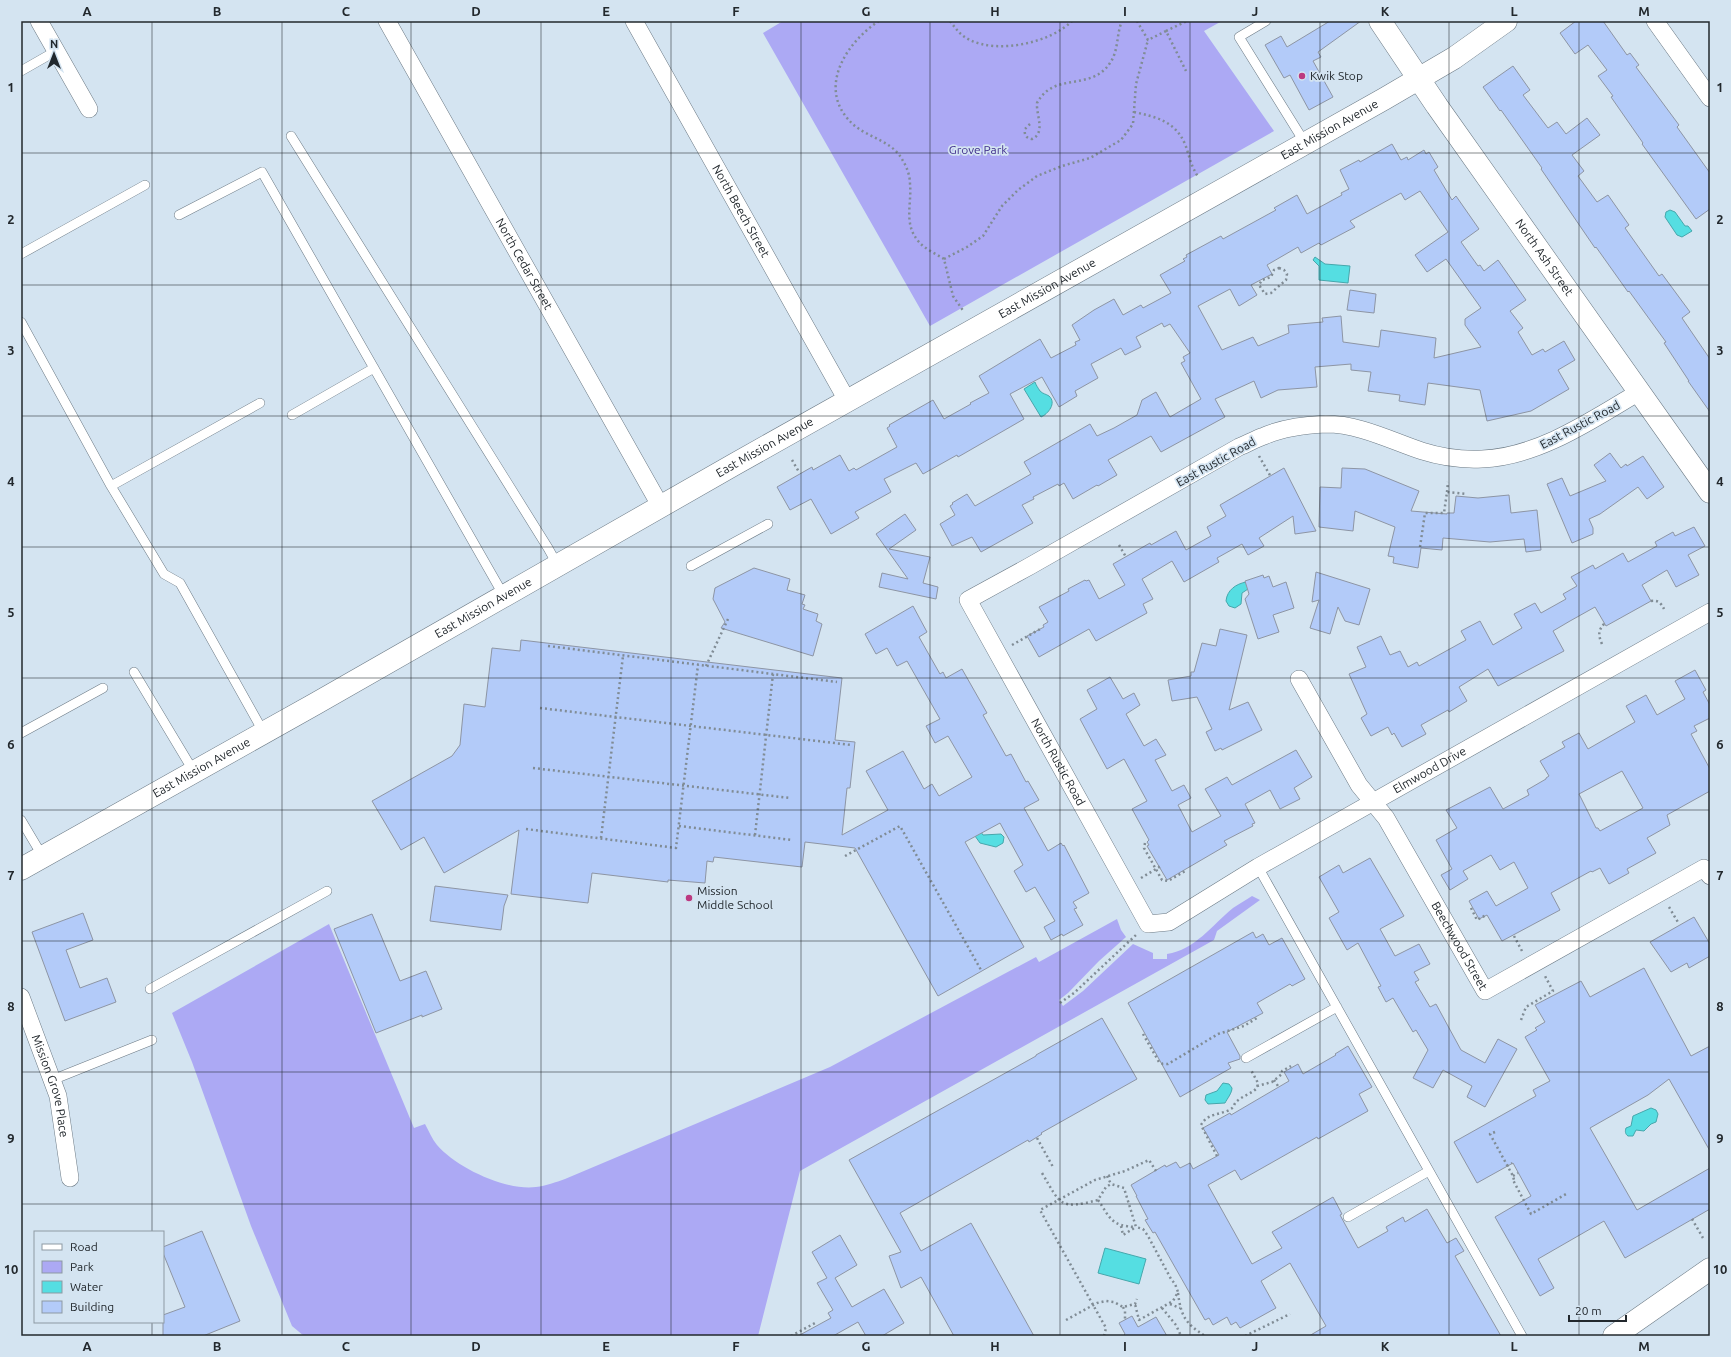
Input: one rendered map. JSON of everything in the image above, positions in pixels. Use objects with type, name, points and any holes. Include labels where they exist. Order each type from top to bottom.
[{"type":"main road","name":"North Ash Street","points":[[1380,21],[1420,78],[1437,106],[1710,492]]},
{"type":"main road","name":"East Mission Avenue","points":[[21,869],[1306,144],[1454,58],[1506,21]]},
{"type":"main road","points":[[1614,1336],[1710,1269]]},
{"type":"street","points":[[39,21],[89,109]]},
{"type":"street","name":"North Cedar Street","points":[[387,21],[661,507]]},
{"type":"street","name":"North Beech Street","points":[[634,21],[848,402]]},
{"type":"street","points":[[1656,21],[1710,98]]},
{"type":"street","name":"East Rustic Road","points":[[968,600],[1024,570],[1239,448],[1264,436],[1292,428],[1327,424],[1355,428],[1423,451],[1452,458],[1482,459],[1511,456],[1541,446],[1600,416],[1639,392]]},
{"type":"street","name":"North Rustic Road","points":[[968,600],[1148,924]]},
{"type":"street","name":"Elmwood Drive","points":[[1148,924],[1170,922],[1258,867],[1710,612]]},
{"type":"street","name":"Beechwood Street","points":[[1299,679],[1359,785],[1386,818],[1485,991],[1704,868],[1710,876]]},
{"type":"street","name":"Mission Grove Place","points":[[21,997],[58,1096],[70,1178]]},
{"type":"lane","points":[[1266,21],[1239,37],[1295,124],[1306,144]]},
{"type":"lane","points":[[21,71],[56,51]]},
{"type":"lane","points":[[291,136],[544,541],[558,566]]},
{"type":"lane","points":[[179,215],[262,172],[504,596]]},
{"type":"lane","points":[[21,254],[145,185]]},
{"type":"lane","points":[[21,322],[111,486],[164,574],[180,584],[264,733]]},
{"type":"lane","points":[[292,415],[374,368]]},
{"type":"lane","points":[[111,486],[260,403]]},
{"type":"lane","points":[[691,566],[768,524]]},
{"type":"lane","points":[[134,672],[194,772]]},
{"type":"lane","points":[[21,733],[103,688]]},
{"type":"lane","points":[[21,820],[43,857]]},
{"type":"lane","points":[[1258,867],[1522,1336]]},
{"type":"lane","points":[[150,989],[327,891]]},
{"type":"lane","points":[[1246,1062],[1337,1007]]},
{"type":"lane","points":[[52,1080],[152,1040]]},
{"type":"lane","points":[[1348,1218],[1429,1171]]},
{"type":"path","points":[[879,21],[856,39],[840,64],[836,80],[836,93],[839,106],[844,115],[856,127],[892,147],[903,160],[910,183],[908,218],[912,232],[919,242],[944,259],[953,296],[964,313]]},
{"type":"path","points":[[950,21],[958,32],[970,40],[996,46],[1016,45],[1041,39],[1065,28],[1072,21]]},
{"type":"path","points":[[1030,124],[1026,129],[1025,135],[1026,138],[1032,139],[1037,137],[1040,132],[1037,103],[1049,88],[1065,83],[1090,79],[1107,67],[1116,50],[1122,21]]},
{"type":"path","points":[[944,259],[967,247],[983,236],[1002,206],[1018,190],[1037,176],[1062,166],[1090,158],[1121,140],[1133,124],[1136,84],[1148,40],[1137,21]]},
{"type":"path","points":[[1148,40],[1187,21]]},
{"type":"path","points":[[1166,31],[1186,71]]},
{"type":"path","points":[[1134,112],[1157,117],[1170,124],[1180,134],[1192,167],[1199,178]]},
{"type":"path","points":[[1279,268],[1284,270],[1286,280],[1271,293],[1265,294],[1259,285],[1262,280],[1271,277],[1274,270],[1279,268]]},
{"type":"path","points":[[792,460],[799,472]]},
{"type":"path","points":[[1264,464],[1271,477]]},
{"type":"path","points":[[1420,547],[1425,513],[1444,513],[1448,482]]},
{"type":"path","points":[[1447,492],[1466,494]]},
{"type":"path","points":[[1119,545],[1126,557]]},
{"type":"path","points":[[1651,601],[1655,600],[1661,603],[1664,608]]},
{"type":"path","points":[[706,666],[728,619]]},
{"type":"path","points":[[1602,644],[1599,634],[1604,623]]},
{"type":"path","points":[[1018,641],[1042,628]]},
{"type":"path","points":[[548,646],[837,682]]},
{"type":"path","points":[[601,838],[623,656]]},
{"type":"path","points":[[526,829],[676,848],[698,665]]},
{"type":"path","points":[[755,835],[773,674]]},
{"type":"path","points":[[540,708],[851,745]]},
{"type":"path","points":[[533,768],[790,798]]},
{"type":"path","points":[[679,826],[792,840]]},
{"type":"path","points":[[845,856],[900,826],[981,970]]},
{"type":"path","points":[[1145,843],[1144,848],[1162,880],[1165,881],[1187,870]]},
{"type":"path","points":[[1149,874],[1161,866]]},
{"type":"path","points":[[1471,908],[1477,920],[1486,915]]},
{"type":"path","points":[[1060,1003],[1074,993],[1148,924]]},
{"type":"path","points":[[1521,1020],[1526,1008],[1553,991]]},
{"type":"path","points":[[1143,1034],[1159,1062],[1168,1064],[1206,1040],[1244,1026],[1257,1018],[1256,1017]]},
{"type":"path","points":[[1246,1062],[1256,1079],[1257,1086]]},
{"type":"path","points":[[1217,1156],[1202,1128],[1201,1125],[1203,1121],[1215,1114],[1222,1114],[1233,1108],[1236,1102],[1253,1092],[1257,1086],[1274,1080],[1282,1074],[1282,1071],[1291,1066]]},
{"type":"path","points":[[1274,1080],[1278,1086]]},
{"type":"path","points":[[1495,1132],[1490,1134],[1513,1176],[1513,1180],[1531,1214],[1566,1194]]},
{"type":"path","points":[[1037,1138],[1053,1167]]},
{"type":"path","points":[[1104,1336],[1106,1328],[1040,1210],[1095,1180],[1125,1171],[1149,1160],[1156,1171]]},
{"type":"path","points":[[1507,1166],[1512,1163]]},
{"type":"path","points":[[1042,1173],[1058,1200],[1071,1205],[1098,1200],[1106,1187],[1111,1184]]},
{"type":"path","points":[[1513,1176],[1518,1173]]},
{"type":"path","points":[[1107,1176],[1111,1184],[1124,1188],[1136,1227]]},
{"type":"path","points":[[1098,1200],[1109,1217],[1121,1226],[1143,1229],[1170,1279],[1175,1284],[1183,1318],[1203,1336]]},
{"type":"path","points":[[1692,1219],[1703,1238]]},
{"type":"path","points":[[1121,1226],[1123,1235],[1136,1227]]},
{"type":"path","points":[[1137,1299],[1135,1304],[1139,1320],[1173,1301],[1178,1292]]},
{"type":"path","points":[[1066,1320],[1094,1305],[1106,1301],[1114,1302],[1123,1307],[1125,1311],[1125,1320]]},
{"type":"path","points":[[1169,1303],[1180,1309]]},
{"type":"path","points":[[1123,1307],[1135,1304]]},
{"type":"path","points":[[1162,1308],[1176,1325],[1181,1336]]},
{"type":"path","points":[[1245,1336],[1290,1314]]},
{"type":"path","points":[[791,1336],[817,1322]]},
{"type":"green space","name":"Grove Park","points":[[783,21],[1222,21],[1204,31],[1274,131],[930,326],[763,33]]},
{"type":"green space","points":[[1252,896],[1260,900],[1217,931],[1214,940],[800,1171],[758,1336],[304,1336],[292,1326],[251,1226],[192,1062],[172,1013],[329,924],[414,1128],[425,1124],[435,1143],[446,1154],[457,1162],[483,1176],[497,1182],[511,1185],[536,1187],[565,1179],[830,1067],[1036,957],[1039,962],[1117,919],[1121,930],[1126,937],[1059,1000],[1063,1006],[1083,991],[1133,944],[1153,953],[1153,959],[1167,959],[1167,954],[1177,952],[1195,942],[1233,908]]},
{"type":"water","points":[[1670,210],[1675,212],[1685,226],[1688,226],[1692,231],[1682,237],[1677,235],[1665,217],[1666,212]]},
{"type":"water","points":[[1315,257],[1325,264],[1350,266],[1348,283],[1319,280],[1319,266],[1313,260]]},
{"type":"water","points":[[1035,382],[1040,391],[1049,396],[1052,402],[1049,411],[1041,417],[1024,389]]},
{"type":"water","points":[[1246,582],[1248,589],[1242,593],[1241,604],[1235,608],[1229,606],[1226,601],[1230,591],[1239,584]]},
{"type":"water","points":[[981,832],[983,835],[1001,834],[1004,837],[1003,843],[996,847],[980,843],[975,836]]},
{"type":"water","points":[[1223,1083],[1229,1084],[1232,1088],[1225,1103],[1208,1104],[1205,1100],[1206,1095],[1217,1091]]},
{"type":"water","points":[[1651,1108],[1656,1110],[1658,1114],[1656,1122],[1651,1124],[1644,1131],[1636,1130],[1633,1136],[1628,1136],[1626,1128],[1631,1126],[1633,1116]]},
{"type":"water","points":[[1105,1248],[1146,1259],[1139,1284],[1098,1273]]},
{"type":"building","points":[[1330,21],[1361,21],[1318,52],[1321,57],[1313,61],[1333,97],[1309,110],[1290,75],[1284,78],[1265,45],[1281,36],[1287,47]]},
{"type":"building","points":[[1576,21],[1603,21],[1627,55],[1630,53],[1639,65],[1636,67],[1679,125],[1677,127],[1710,173],[1710,209],[1696,219],[1642,144],[1643,143],[1611,97],[1613,96],[1598,76],[1607,70],[1588,45],[1575,54],[1560,33]]},
{"type":"building","points":[[1513,66],[1530,90],[1523,95],[1548,128],[1557,122],[1566,134],[1587,118],[1600,135],[1572,155],[1584,171],[1578,176],[1597,202],[1608,195],[1629,225],[1625,228],[1659,276],[1662,274],[1690,312],[1682,318],[1710,359],[1710,412],[1664,343],[1666,342],[1596,247],[1595,248],[1541,169],[1542,168],[1483,87]]},
{"type":"building","points":[[1392,144],[1401,160],[1407,157],[1408,160],[1424,150],[1426,154],[1429,152],[1438,167],[1434,170],[1452,200],[1456,196],[1479,229],[1461,242],[1478,266],[1480,265],[1484,271],[1498,260],[1526,300],[1510,311],[1523,328],[1518,332],[1532,355],[1543,349],[1545,352],[1564,341],[1575,360],[1558,370],[1569,389],[1531,411],[1487,421],[1480,390],[1428,383],[1425,405],[1399,401],[1400,395],[1368,391],[1371,372],[1351,370],[1351,364],[1315,367],[1317,387],[1278,390],[1261,398],[1254,381],[1215,399],[1225,417],[1161,452],[1151,436],[1108,460],[1117,475],[1098,486],[1097,485],[1073,499],[1064,483],[1059,486],[1058,484],[1033,497],[1034,499],[1022,505],[1033,523],[981,552],[972,537],[952,546],[940,524],[955,515],[950,506],[953,504],[952,503],[967,494],[975,506],[1031,474],[1024,462],[1090,424],[1097,436],[1114,428],[1137,415],[1142,400],[1156,392],[1170,417],[1201,399],[1181,363],[1185,361],[1183,357],[1190,353],[1170,324],[1164,327],[1162,323],[1136,337],[1141,347],[1125,355],[1121,348],[1091,364],[1098,378],[1075,391],[1077,396],[1059,407],[1042,377],[1010,394],[1024,419],[958,457],[957,455],[923,474],[916,463],[884,479],[891,492],[855,512],[859,518],[831,534],[811,499],[790,510],[777,487],[812,467],[813,470],[840,455],[849,471],[854,468],[856,470],[897,447],[887,428],[890,426],[889,425],[933,400],[944,419],[971,404],[970,403],[989,393],[979,376],[1040,339],[1051,358],[1076,345],[1075,342],[1080,340],[1072,325],[1114,299],[1123,315],[1141,305],[1143,308],[1171,293],[1160,275],[1185,261],[1183,259],[1187,257],[1186,255],[1221,236],[1223,239],[1276,210],[1274,208],[1297,195],[1307,214],[1342,195],[1341,193],[1349,189],[1340,170],[1359,160],[1360,162]],"holes":[[[1420,191],[1448,232],[1415,255],[1427,272],[1446,259],[1481,308],[1465,319],[1465,325],[1481,347],[1434,358],[1436,338],[1381,330],[1379,347],[1343,342],[1341,316],[1322,318],[1323,322],[1288,325],[1289,333],[1258,346],[1253,337],[1222,350],[1198,306],[1230,289],[1239,306],[1257,295],[1251,285],[1272,274],[1267,265],[1298,247],[1301,253],[1319,243],[1321,245],[1355,227],[1350,221],[1401,193],[1405,200]]]},
{"type":"building","points":[[1350,290],[1376,294],[1374,313],[1347,310]]},
{"type":"building","points":[[1610,453],[1621,468],[1643,456],[1664,487],[1647,499],[1638,487],[1600,514],[1589,519],[1593,528],[1593,534],[1572,543],[1547,484],[1562,478],[1570,496],[1606,481],[1594,465]]},
{"type":"building","points":[[1284,468],[1316,531],[1295,534],[1293,516],[1259,538],[1264,546],[1248,555],[1242,544],[1217,558],[1219,562],[1184,582],[1172,561],[1142,579],[1153,599],[1143,604],[1147,613],[1096,641],[1089,629],[1039,657],[1027,636],[1044,627],[1043,625],[1048,622],[1039,607],[1069,591],[1068,589],[1085,580],[1089,580],[1099,599],[1125,585],[1113,564],[1150,543],[1151,545],[1176,531],[1186,550],[1211,536],[1207,527],[1226,516],[1220,505]]},
{"type":"building","points":[[1342,468],[1365,469],[1419,491],[1411,511],[1447,514],[1454,513],[1456,496],[1478,498],[1509,495],[1511,513],[1537,510],[1541,550],[1526,552],[1524,539],[1490,542],[1443,538],[1442,550],[1421,548],[1418,568],[1393,563],[1394,557],[1388,556],[1395,527],[1355,511],[1353,531],[1319,527],[1320,487],[1341,488]]},
{"type":"building","points":[[905,514],[916,530],[889,549],[930,557],[923,583],[938,587],[936,599],[879,587],[882,573],[908,579],[876,534]]},
{"type":"building","points":[[1694,527],[1705,546],[1688,555],[1699,575],[1676,587],[1667,570],[1642,585],[1651,601],[1606,626],[1595,607],[1570,621],[1553,631],[1564,651],[1498,686],[1488,669],[1459,687],[1467,701],[1449,712],[1448,710],[1421,725],[1426,734],[1402,747],[1394,733],[1392,735],[1388,727],[1371,736],[1361,718],[1367,714],[1349,674],[1366,667],[1357,647],[1381,636],[1390,655],[1400,651],[1408,667],[1417,662],[1419,666],[1466,640],[1461,631],[1480,621],[1493,645],[1522,628],[1514,614],[1535,603],[1541,613],[1566,599],[1563,594],[1577,586],[1571,577],[1593,565],[1595,569],[1623,553],[1628,562],[1657,546],[1655,542],[1673,532],[1675,536]]},
{"type":"building","points":[[754,568],[790,579],[787,590],[805,595],[802,604],[805,605],[803,609],[818,614],[816,621],[822,624],[813,656],[721,628],[725,622],[713,599],[715,588]]},
{"type":"building","points":[[1316,572],[1370,589],[1359,625],[1345,621],[1338,607],[1330,634],[1310,628],[1319,600],[1312,602]]},
{"type":"building","points":[[1263,575],[1264,578],[1269,576],[1273,587],[1286,582],[1294,608],[1273,615],[1279,632],[1258,639],[1245,599],[1249,594],[1245,581]]},
{"type":"building","points":[[913,606],[927,632],[919,637],[940,674],[943,672],[946,678],[962,669],[987,713],[983,715],[1006,756],[1011,754],[1026,782],[1028,781],[1039,800],[1024,808],[1048,851],[1061,843],[1063,846],[1064,845],[1089,893],[1073,902],[1077,908],[1074,909],[1083,925],[1063,936],[1062,934],[1051,940],[1044,927],[1055,921],[1035,887],[1026,892],[1014,871],[1023,865],[1000,823],[965,842],[1024,947],[938,996],[855,848],[805,842],[802,867],[714,857],[713,862],[707,861],[705,883],[668,880],[668,882],[592,873],[588,903],[511,894],[519,830],[444,873],[424,837],[401,850],[372,801],[452,756],[460,745],[464,704],[485,707],[492,648],[520,651],[521,640],[842,678],[835,740],[855,742],[850,788],[847,788],[842,835],[888,810],[866,771],[903,751],[924,789],[932,784],[939,796],[972,777],[948,736],[935,743],[926,726],[940,719],[907,661],[897,666],[887,648],[876,654],[865,634]]},
{"type":"building","points":[[1220,629],[1247,635],[1229,710],[1248,702],[1262,730],[1222,750],[1221,748],[1215,751],[1206,732],[1212,729],[1197,697],[1172,701],[1168,680],[1191,676],[1191,672],[1194,672],[1202,643],[1216,646]]},
{"type":"building","points":[[1695,670],[1706,690],[1703,692],[1710,705],[1710,718],[1694,726],[1697,731],[1691,734],[1710,769],[1710,791],[1667,815],[1670,825],[1647,838],[1656,853],[1627,869],[1629,873],[1609,884],[1600,868],[1592,872],[1591,871],[1551,893],[1560,910],[1502,941],[1487,915],[1479,919],[1469,901],[1487,891],[1496,906],[1528,888],[1514,862],[1500,870],[1491,855],[1463,871],[1468,879],[1450,890],[1441,875],[1452,869],[1436,840],[1457,828],[1446,810],[1490,787],[1503,809],[1529,795],[1527,790],[1549,776],[1540,761],[1565,747],[1562,742],[1579,733],[1588,749],[1635,722],[1626,706],[1646,695],[1657,715],[1685,699],[1675,681]],"holes":[[[1622,771],[1643,808],[1600,831],[1596,828],[1579,794]]]},
{"type":"building","points":[[1110,677],[1123,699],[1134,693],[1140,705],[1126,714],[1144,746],[1156,739],[1166,755],[1155,760],[1172,791],[1184,785],[1191,798],[1178,805],[1192,832],[1221,816],[1205,789],[1227,777],[1232,785],[1296,750],[1312,777],[1294,788],[1300,799],[1280,809],[1270,790],[1245,804],[1255,823],[1252,824],[1253,826],[1224,841],[1227,845],[1167,880],[1147,846],[1149,845],[1147,842],[1149,840],[1132,809],[1147,801],[1124,759],[1107,769],[1080,719],[1097,709],[1087,690]]},
{"type":"building","points":[[1370,858],[1404,916],[1380,929],[1395,956],[1419,944],[1430,964],[1414,972],[1419,980],[1415,982],[1430,1007],[1436,1004],[1461,1050],[1485,1063],[1498,1039],[1517,1049],[1485,1107],[1467,1097],[1472,1086],[1443,1070],[1433,1088],[1413,1078],[1428,1050],[1416,1030],[1413,1032],[1393,998],[1386,1002],[1378,987],[1381,986],[1358,943],[1347,950],[1329,918],[1339,912],[1319,877],[1339,865],[1343,873]]},
{"type":"building","points":[[435,886],[508,895],[504,906],[501,930],[430,921]]},
{"type":"building","points":[[83,913],[93,940],[66,950],[80,988],[107,978],[116,1002],[65,1021],[32,932]]},
{"type":"building","points":[[372,914],[400,981],[426,971],[442,1009],[376,1033],[334,929]]},
{"type":"building","points":[[1694,917],[1710,944],[1710,956],[1689,968],[1687,963],[1671,972],[1650,942]]},
{"type":"building","points":[[1253,932],[1256,938],[1263,934],[1269,945],[1282,938],[1305,979],[1292,986],[1290,984],[1257,1003],[1263,1013],[1227,1032],[1240,1056],[1240,1059],[1228,1063],[1231,1068],[1180,1097],[1128,1003]]},
{"type":"building","points":[[1644,968],[1691,1056],[1710,1046],[1710,1151],[1669,1079],[1648,1095],[1590,1128],[1637,1210],[1710,1168],[1710,1209],[1625,1258],[1604,1221],[1538,1259],[1554,1288],[1540,1296],[1495,1217],[1531,1196],[1513,1163],[1477,1183],[1454,1142],[1536,1096],[1533,1090],[1550,1081],[1525,1037],[1537,1030],[1535,1028],[1545,1022],[1535,1005],[1581,981],[1590,997]]},
{"type":"building","points":[[1102,1018],[1137,1079],[1041,1133],[1042,1134],[1029,1142],[1028,1140],[900,1213],[921,1251],[971,1223],[1034,1336],[954,1336],[921,1277],[901,1288],[889,1256],[901,1252],[849,1160]]},
{"type":"building","points":[[1348,1046],[1372,1087],[1359,1094],[1368,1111],[1318,1139],[1317,1137],[1241,1180],[1235,1170],[1208,1185],[1252,1264],[1282,1248],[1272,1232],[1333,1197],[1342,1214],[1340,1215],[1358,1248],[1388,1231],[1386,1227],[1403,1217],[1405,1222],[1427,1209],[1447,1243],[1456,1238],[1464,1251],[1455,1256],[1501,1336],[1309,1336],[1326,1326],[1290,1263],[1261,1281],[1276,1308],[1240,1328],[1236,1322],[1231,1325],[1227,1317],[1213,1325],[1209,1318],[1205,1320],[1155,1232],[1153,1233],[1145,1220],[1148,1219],[1131,1185],[1165,1165],[1166,1167],[1176,1162],[1180,1168],[1190,1163],[1193,1169],[1219,1155],[1203,1128],[1230,1113],[1231,1115],[1289,1081],[1284,1072],[1298,1064],[1303,1074],[1336,1055],[1335,1054]]},
{"type":"building","points":[[202,1231],[240,1321],[203,1336],[163,1336],[164,1315],[185,1307],[164,1255],[164,1247]]},
{"type":"building","points":[[840,1235],[857,1265],[835,1278],[852,1307],[884,1289],[904,1323],[882,1336],[866,1336],[858,1322],[833,1336],[798,1336],[831,1318],[828,1313],[833,1310],[817,1283],[827,1278],[812,1252]]},
{"type":"building","points":[[1132,1316],[1138,1327],[1156,1317],[1167,1336],[1123,1336],[1125,1334],[1119,1323]]},
{"type":"place","name":"Kwik Stop","points":[[1302,76]]},
{"type":"place","name":"Mission Middle School","points":[[689,898]]}]
